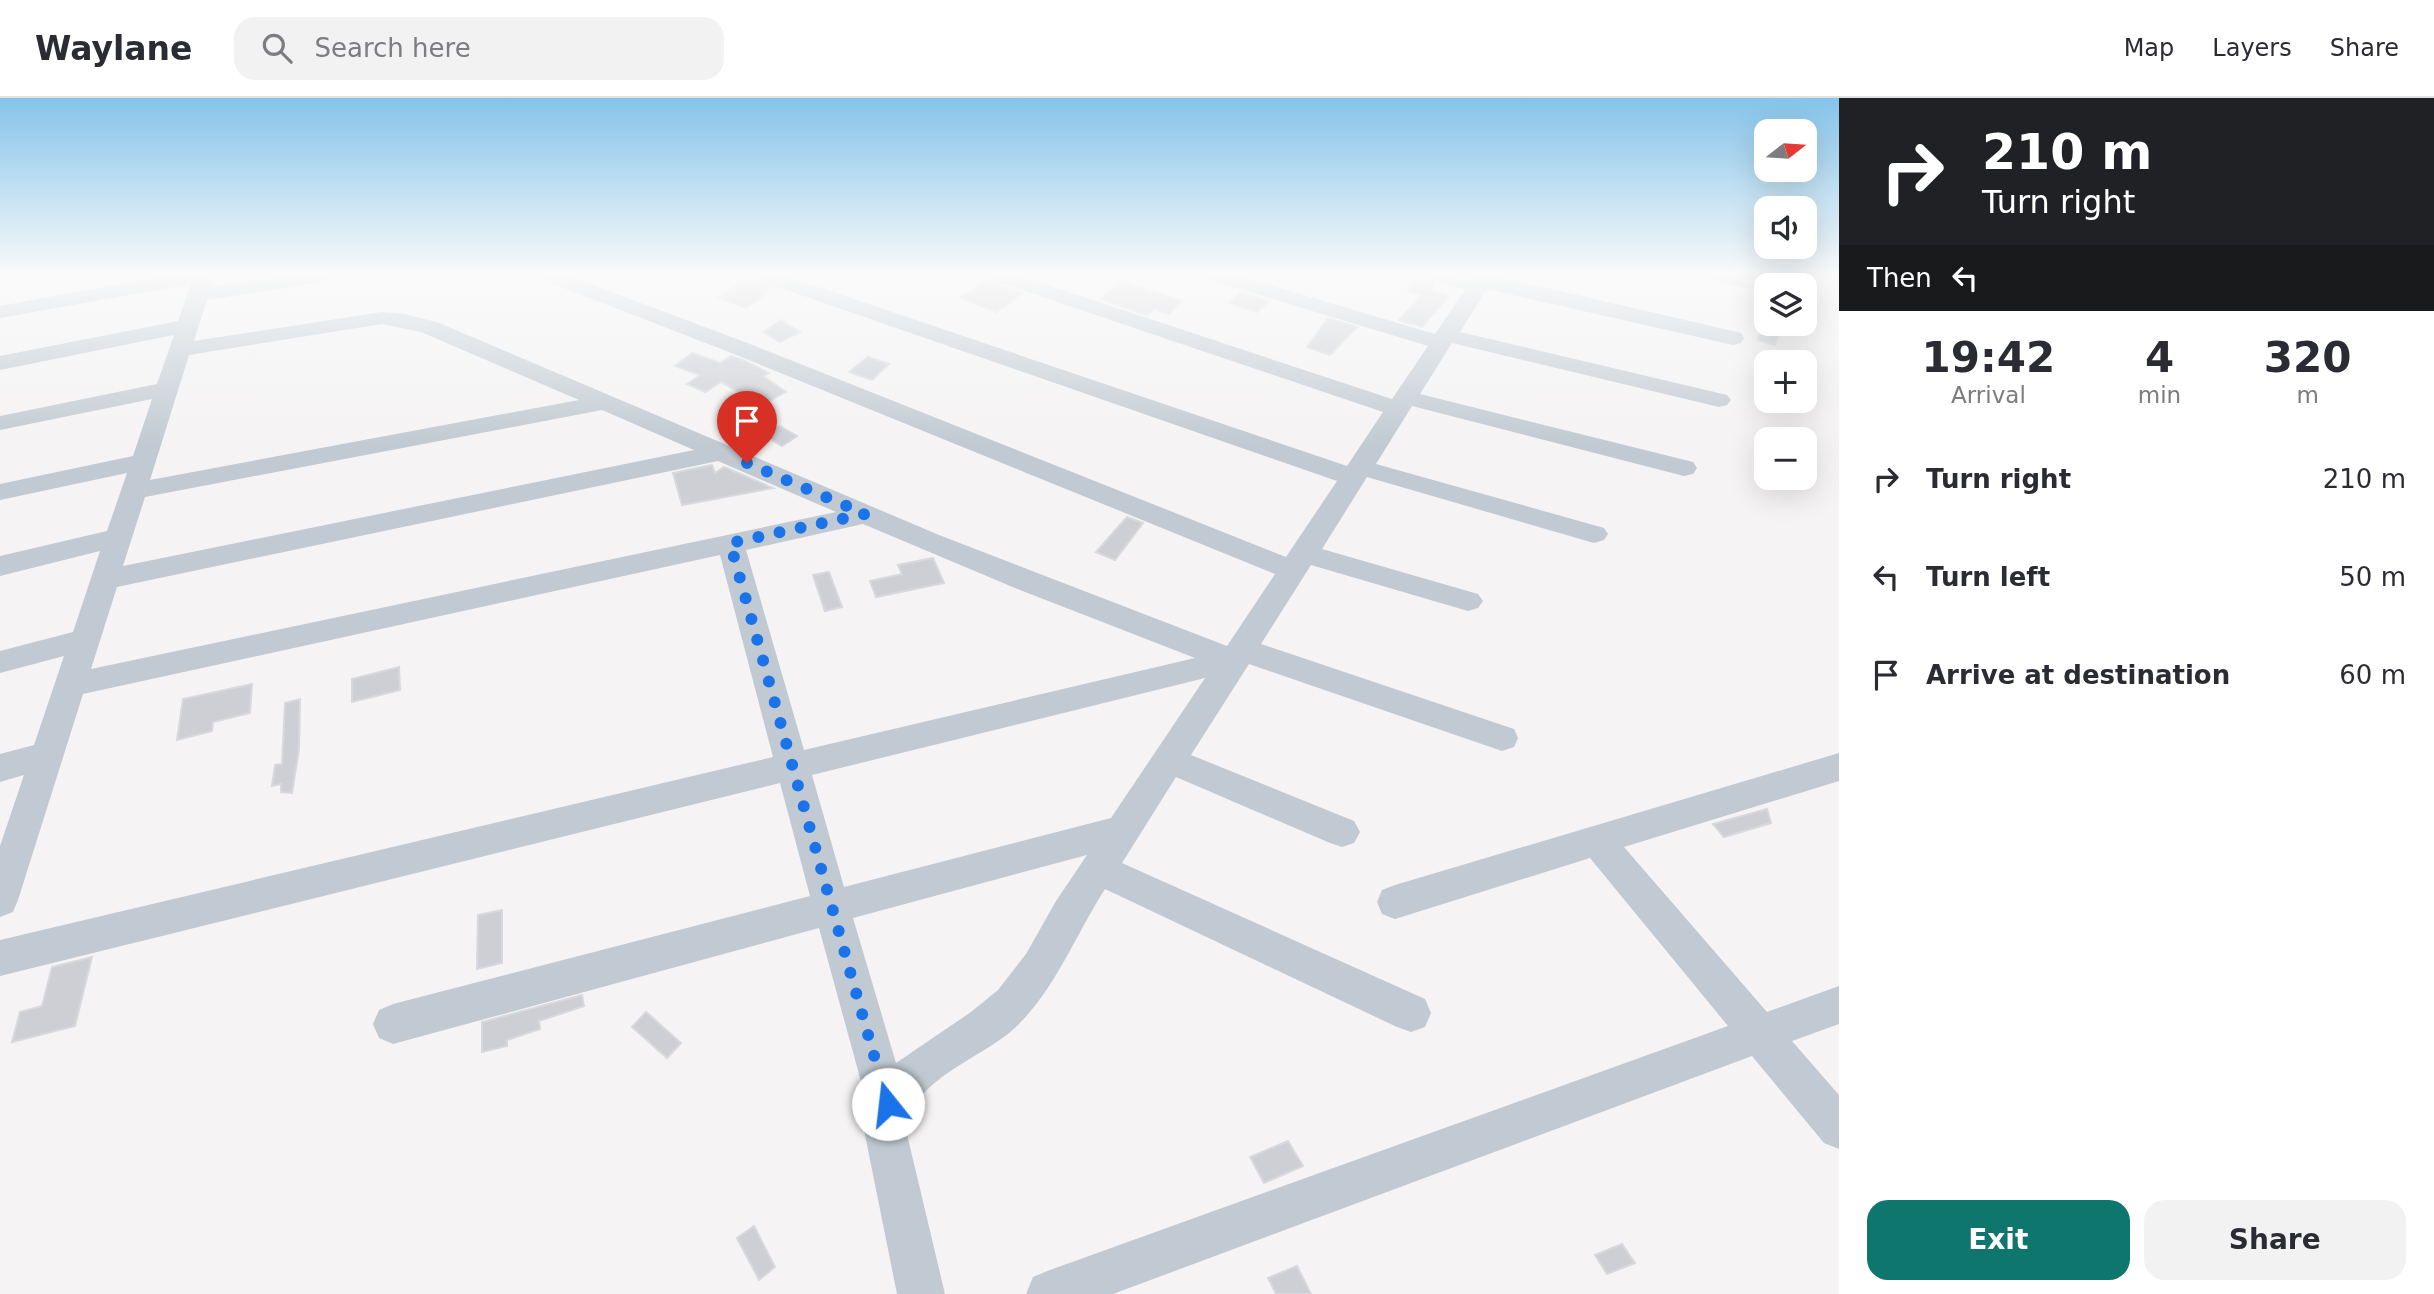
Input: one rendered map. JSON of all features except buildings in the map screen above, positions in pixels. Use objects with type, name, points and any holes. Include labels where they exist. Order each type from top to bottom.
[{"type":"street","points":[[0,900],[186,332]]},
{"type":"street","points":[[0,363],[245,332]]},
{"type":"street","points":[[440,332],[865,514],[1158,633],[1503,738]]},
{"type":"street","points":[[697,332],[807,377],[1297,562],[1468,601]]},
{"type":"street","points":[[933,332],[1356,472],[1594,534]]},
{"type":"street","points":[[1181,332],[1401,403],[1684,468]]},
{"type":"street","points":[[1420,332],[1719,400]]},
{"type":"street","points":[[921,1294],[885,1130],[884,1117],[888,1104],[898,1090],[937,1058],[1000,1015],[1030,982],[1069,913],[1447,332]]},
{"type":"street","points":[[1706,332],[1733,338]]},
{"type":"street","points":[[0,423],[167,389]]},
{"type":"street","points":[[134,491],[607,402]]},
{"type":"street","points":[[105,580],[724,452]]},
{"type":"street","points":[[0,492],[144,461]]},
{"type":"street","points":[[70,685],[865,514]]},
{"type":"street","points":[[0,566],[118,538]]},
{"type":"street","points":[[730,543],[830,908],[888,1104]]},
{"type":"street","points":[[0,662],[85,640]]},
{"type":"street","points":[[0,958],[793,766],[1237,655]]},
{"type":"street","points":[[0,768],[47,755]]},
{"type":"street","points":[[1168,760],[1342,832]]},
{"type":"street","points":[[1395,902],[1839,767]]},
{"type":"street","points":[[393,1024],[1123,830]]},
{"type":"street","points":[[1597,841],[1839,1128]]},
{"type":"street","points":[[1098,869],[1411,1013]]},
{"type":"street","points":[[1050,1294],[1839,1005]]},
{"type":"route","points":[[747,463],[865,514],[730,543],[830,908],[888,1104]]}]
